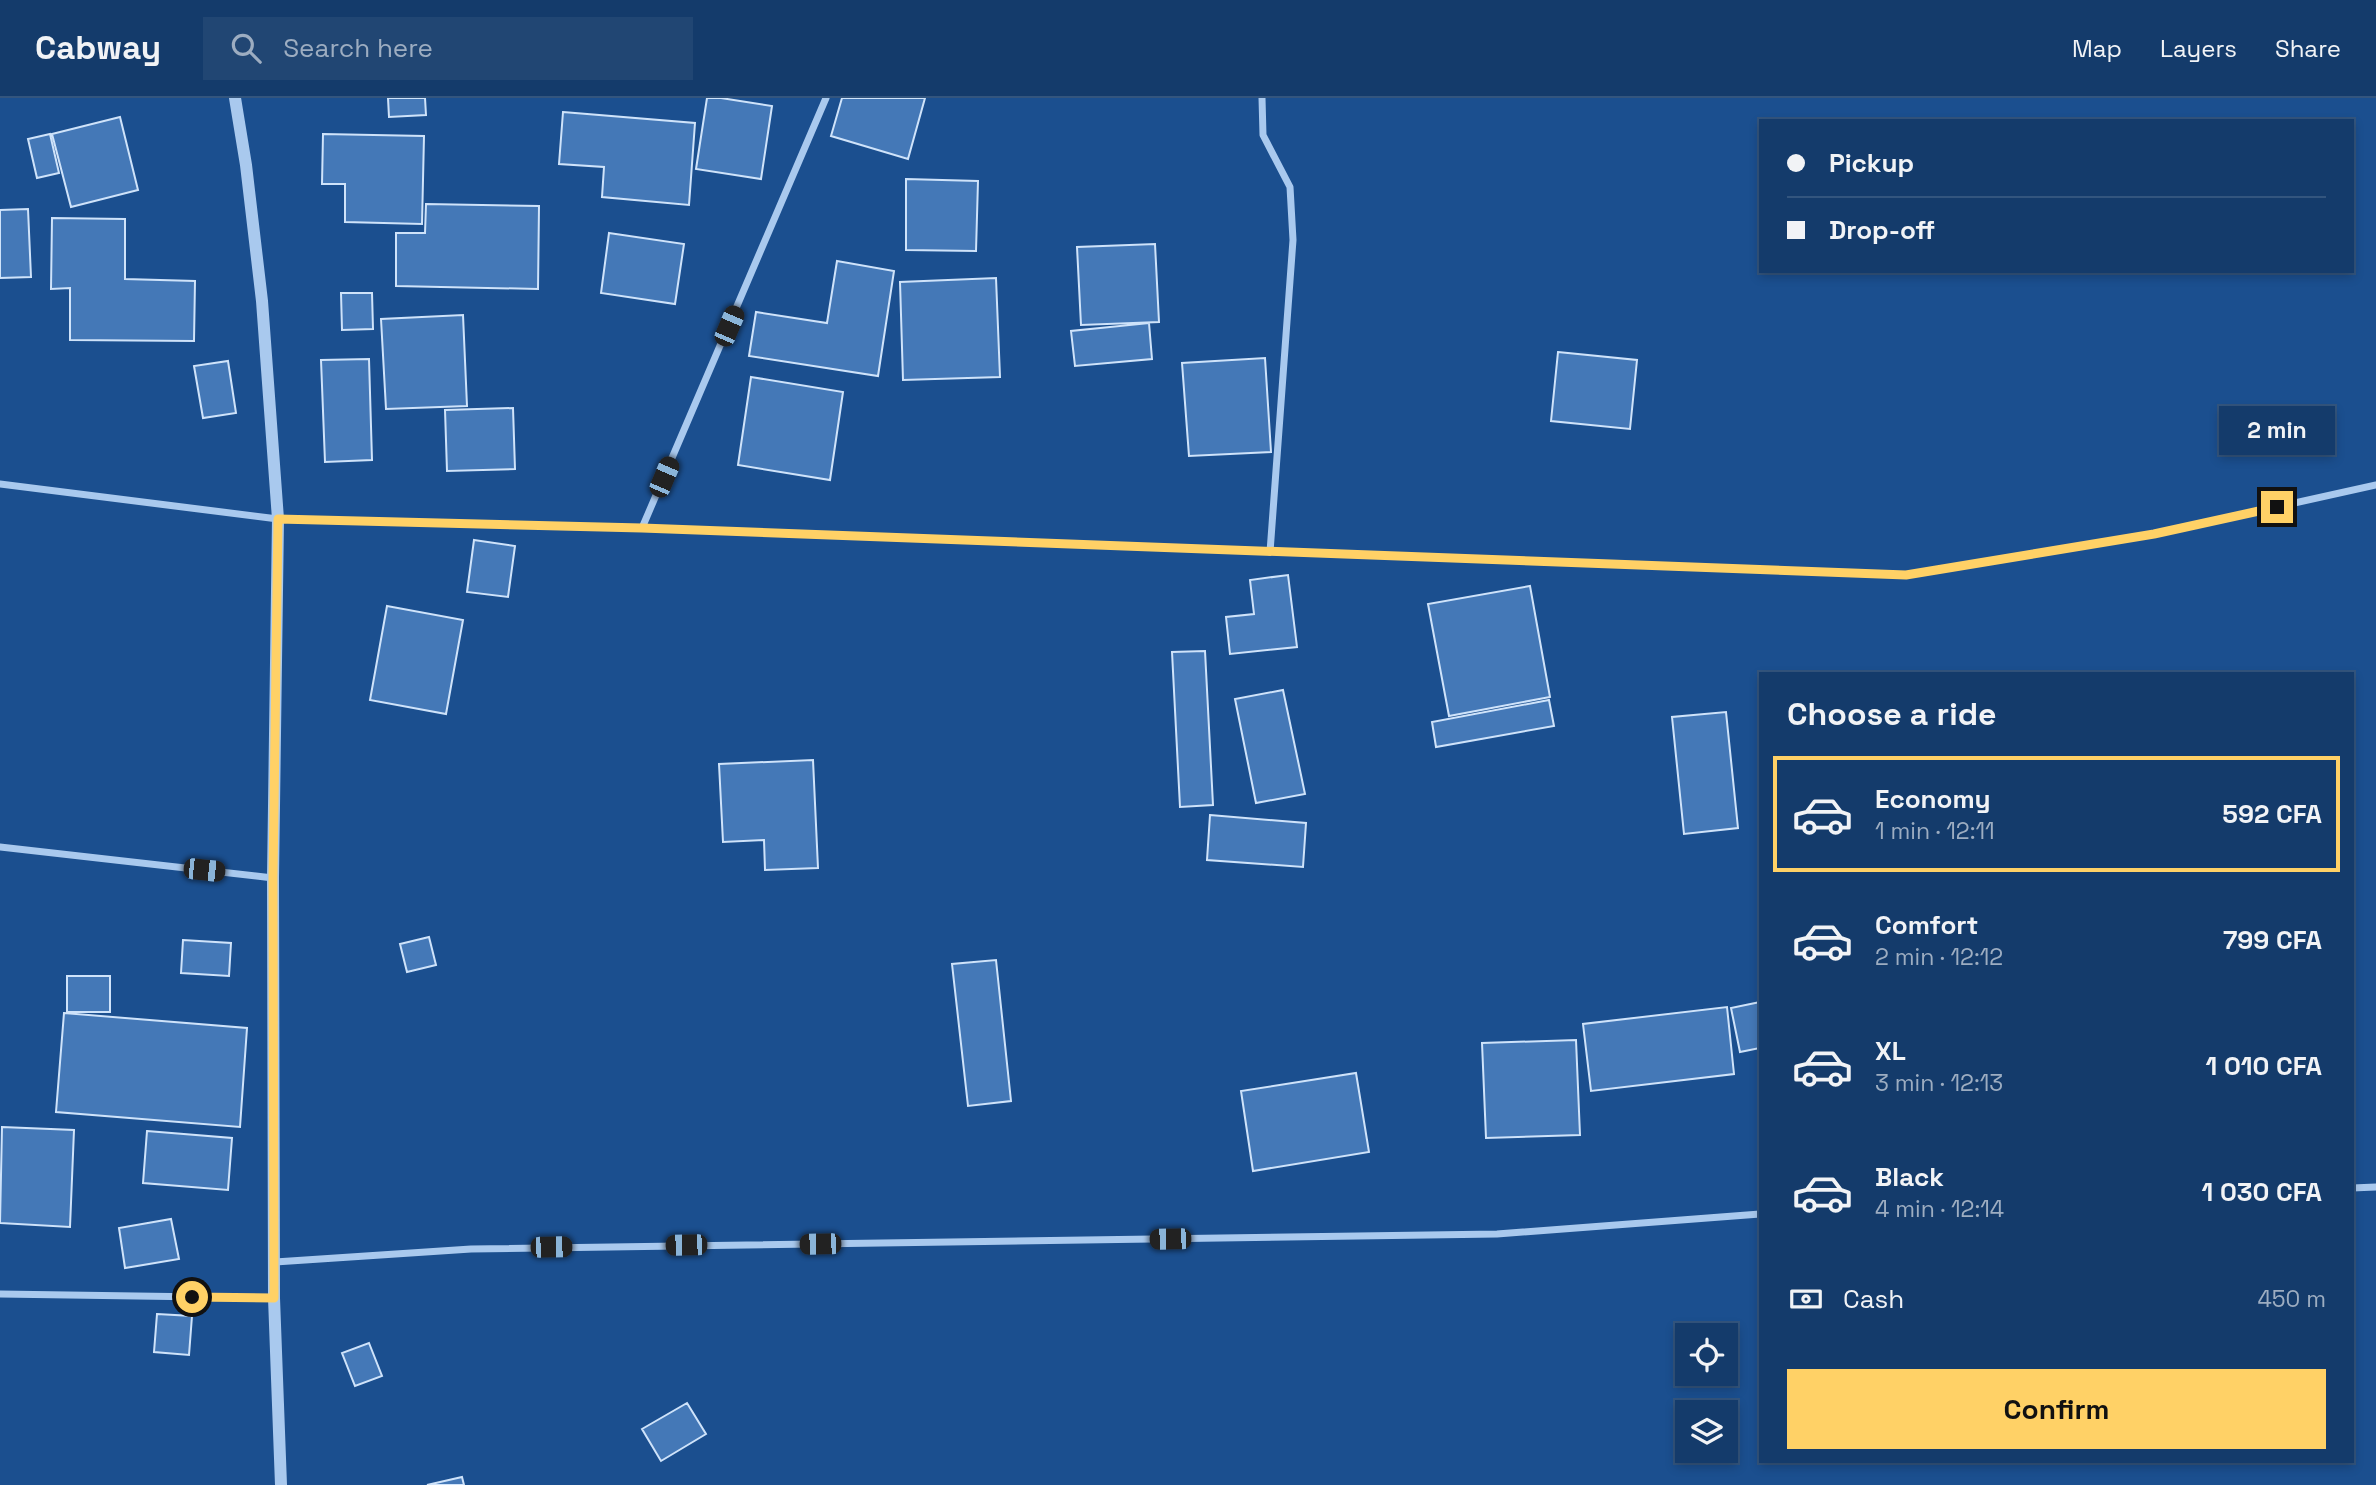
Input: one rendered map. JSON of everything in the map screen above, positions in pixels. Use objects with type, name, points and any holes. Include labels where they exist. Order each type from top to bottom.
[{"type":"street","points":[[234,98],[246,165],[261,301],[278,519],[273,878],[274,1298],[281,1485]]},
{"type":"street","points":[[642,528],[826,98]]},
{"type":"street","points":[[1262,98],[1262,135],[1290,187],[1293,240],[1270,552]]},
{"type":"street","points":[[0,484],[278,519],[642,528],[1906,575],[2154,534],[2376,485]]},
{"type":"street","points":[[0,847],[273,878]]},
{"type":"street","points":[[2354,1188],[2376,1187]]},
{"type":"street","points":[[275,1262],[471,1248],[1497,1234],[1759,1214]]},
{"type":"street","points":[[0,1294],[274,1298]]},
{"type":"building","points":[[388,98],[425,98],[426,115],[389,117]]},
{"type":"building","points":[[707,98],[772,106],[761,179],[696,169]]},
{"type":"building","points":[[842,98],[925,98],[908,159],[831,136]]},
{"type":"building","points":[[563,112],[695,123],[689,205],[602,197],[604,167],[559,164]]},
{"type":"building","points":[[120,117],[138,190],[71,207],[52,134]]},
{"type":"building","points":[[50,134],[59,173],[37,178],[28,139]]},
{"type":"building","points":[[323,134],[424,136],[422,224],[345,222],[345,184],[322,184]]},
{"type":"building","points":[[906,179],[978,181],[976,251],[906,250]]},
{"type":"building","points":[[426,204],[539,206],[538,289],[396,286],[396,233],[425,233]]},
{"type":"building","points":[[28,209],[31,277],[0,278],[0,210]]},
{"type":"building","points":[[52,218],[125,219],[125,279],[195,281],[194,341],[70,340],[70,288],[51,289]]},
{"type":"building","points":[[609,233],[684,244],[675,304],[601,293]]},
{"type":"building","points":[[1155,244],[1159,322],[1081,325],[1077,247]]},
{"type":"building","points":[[837,261],[894,271],[878,376],[749,356],[756,312],[827,323]]},
{"type":"building","points":[[996,278],[1000,377],[903,380],[900,282]]},
{"type":"building","points":[[341,293],[372,293],[373,329],[342,330]]},
{"type":"building","points":[[463,315],[467,406],[386,409],[381,319]]},
{"type":"building","points":[[1149,323],[1152,359],[1075,366],[1071,331]]},
{"type":"building","points":[[1558,352],[1637,360],[1630,429],[1551,421]]},
{"type":"building","points":[[1265,358],[1271,452],[1189,456],[1182,363]]},
{"type":"building","points":[[369,359],[372,460],[325,462],[321,360]]},
{"type":"building","points":[[228,361],[236,413],[203,418],[194,366]]},
{"type":"building","points":[[751,377],[843,392],[830,480],[738,465]]},
{"type":"building","points":[[513,408],[515,469],[447,471],[445,410]]},
{"type":"building","points":[[474,540],[515,546],[508,597],[467,592]]},
{"type":"building","points":[[1288,575],[1297,647],[1230,654],[1226,617],[1254,614],[1250,580]]},
{"type":"building","points":[[1530,586],[1550,697],[1449,716],[1428,604]]},
{"type":"building","points":[[387,606],[463,620],[446,714],[370,700]]},
{"type":"building","points":[[1205,651],[1213,805],[1180,807],[1172,652]]},
{"type":"building","points":[[1283,690],[1305,794],[1256,803],[1235,699]]},
{"type":"building","points":[[1549,700],[1554,726],[1436,747],[1432,722]]},
{"type":"building","points":[[1726,712],[1738,828],[1684,834],[1672,717]]},
{"type":"building","points":[[813,760],[818,868],[765,870],[764,840],[723,842],[719,764]]},
{"type":"building","points":[[1210,815],[1306,823],[1303,867],[1207,860]]},
{"type":"building","points":[[429,937],[436,965],[407,972],[400,944]]},
{"type":"building","points":[[183,940],[231,943],[229,976],[181,973]]},
{"type":"building","points":[[996,960],[1011,1101],[968,1106],[952,964]]},
{"type":"building","points":[[67,976],[110,976],[110,1012],[67,1012]]},
{"type":"building","points":[[1759,1002],[1759,1048],[1740,1052],[1731,1008]]},
{"type":"building","points":[[1727,1007],[1734,1074],[1591,1091],[1583,1024]]},
{"type":"building","points":[[64,1013],[247,1028],[240,1127],[56,1112]]},
{"type":"building","points":[[1576,1040],[1580,1135],[1486,1138],[1482,1043]]},
{"type":"building","points":[[1356,1073],[1369,1152],[1253,1171],[1241,1091]]},
{"type":"building","points":[[2,1127],[74,1130],[70,1227],[0,1223]]},
{"type":"building","points":[[147,1131],[232,1138],[228,1190],[143,1183]]},
{"type":"building","points":[[171,1219],[179,1259],[125,1268],[119,1228]]},
{"type":"building","points":[[157,1314],[192,1316],[189,1355],[154,1352]]},
{"type":"building","points":[[369,1343],[382,1376],[355,1386],[342,1353]]},
{"type":"building","points":[[687,1403],[706,1434],[661,1461],[642,1429]]},
{"type":"building","points":[[462,1477],[464,1485],[427,1485]]},
{"type":"route","points":[[192,1297],[274,1298],[273,878],[278,519],[642,528],[1906,575],[2154,534],[2277,507]]}]
